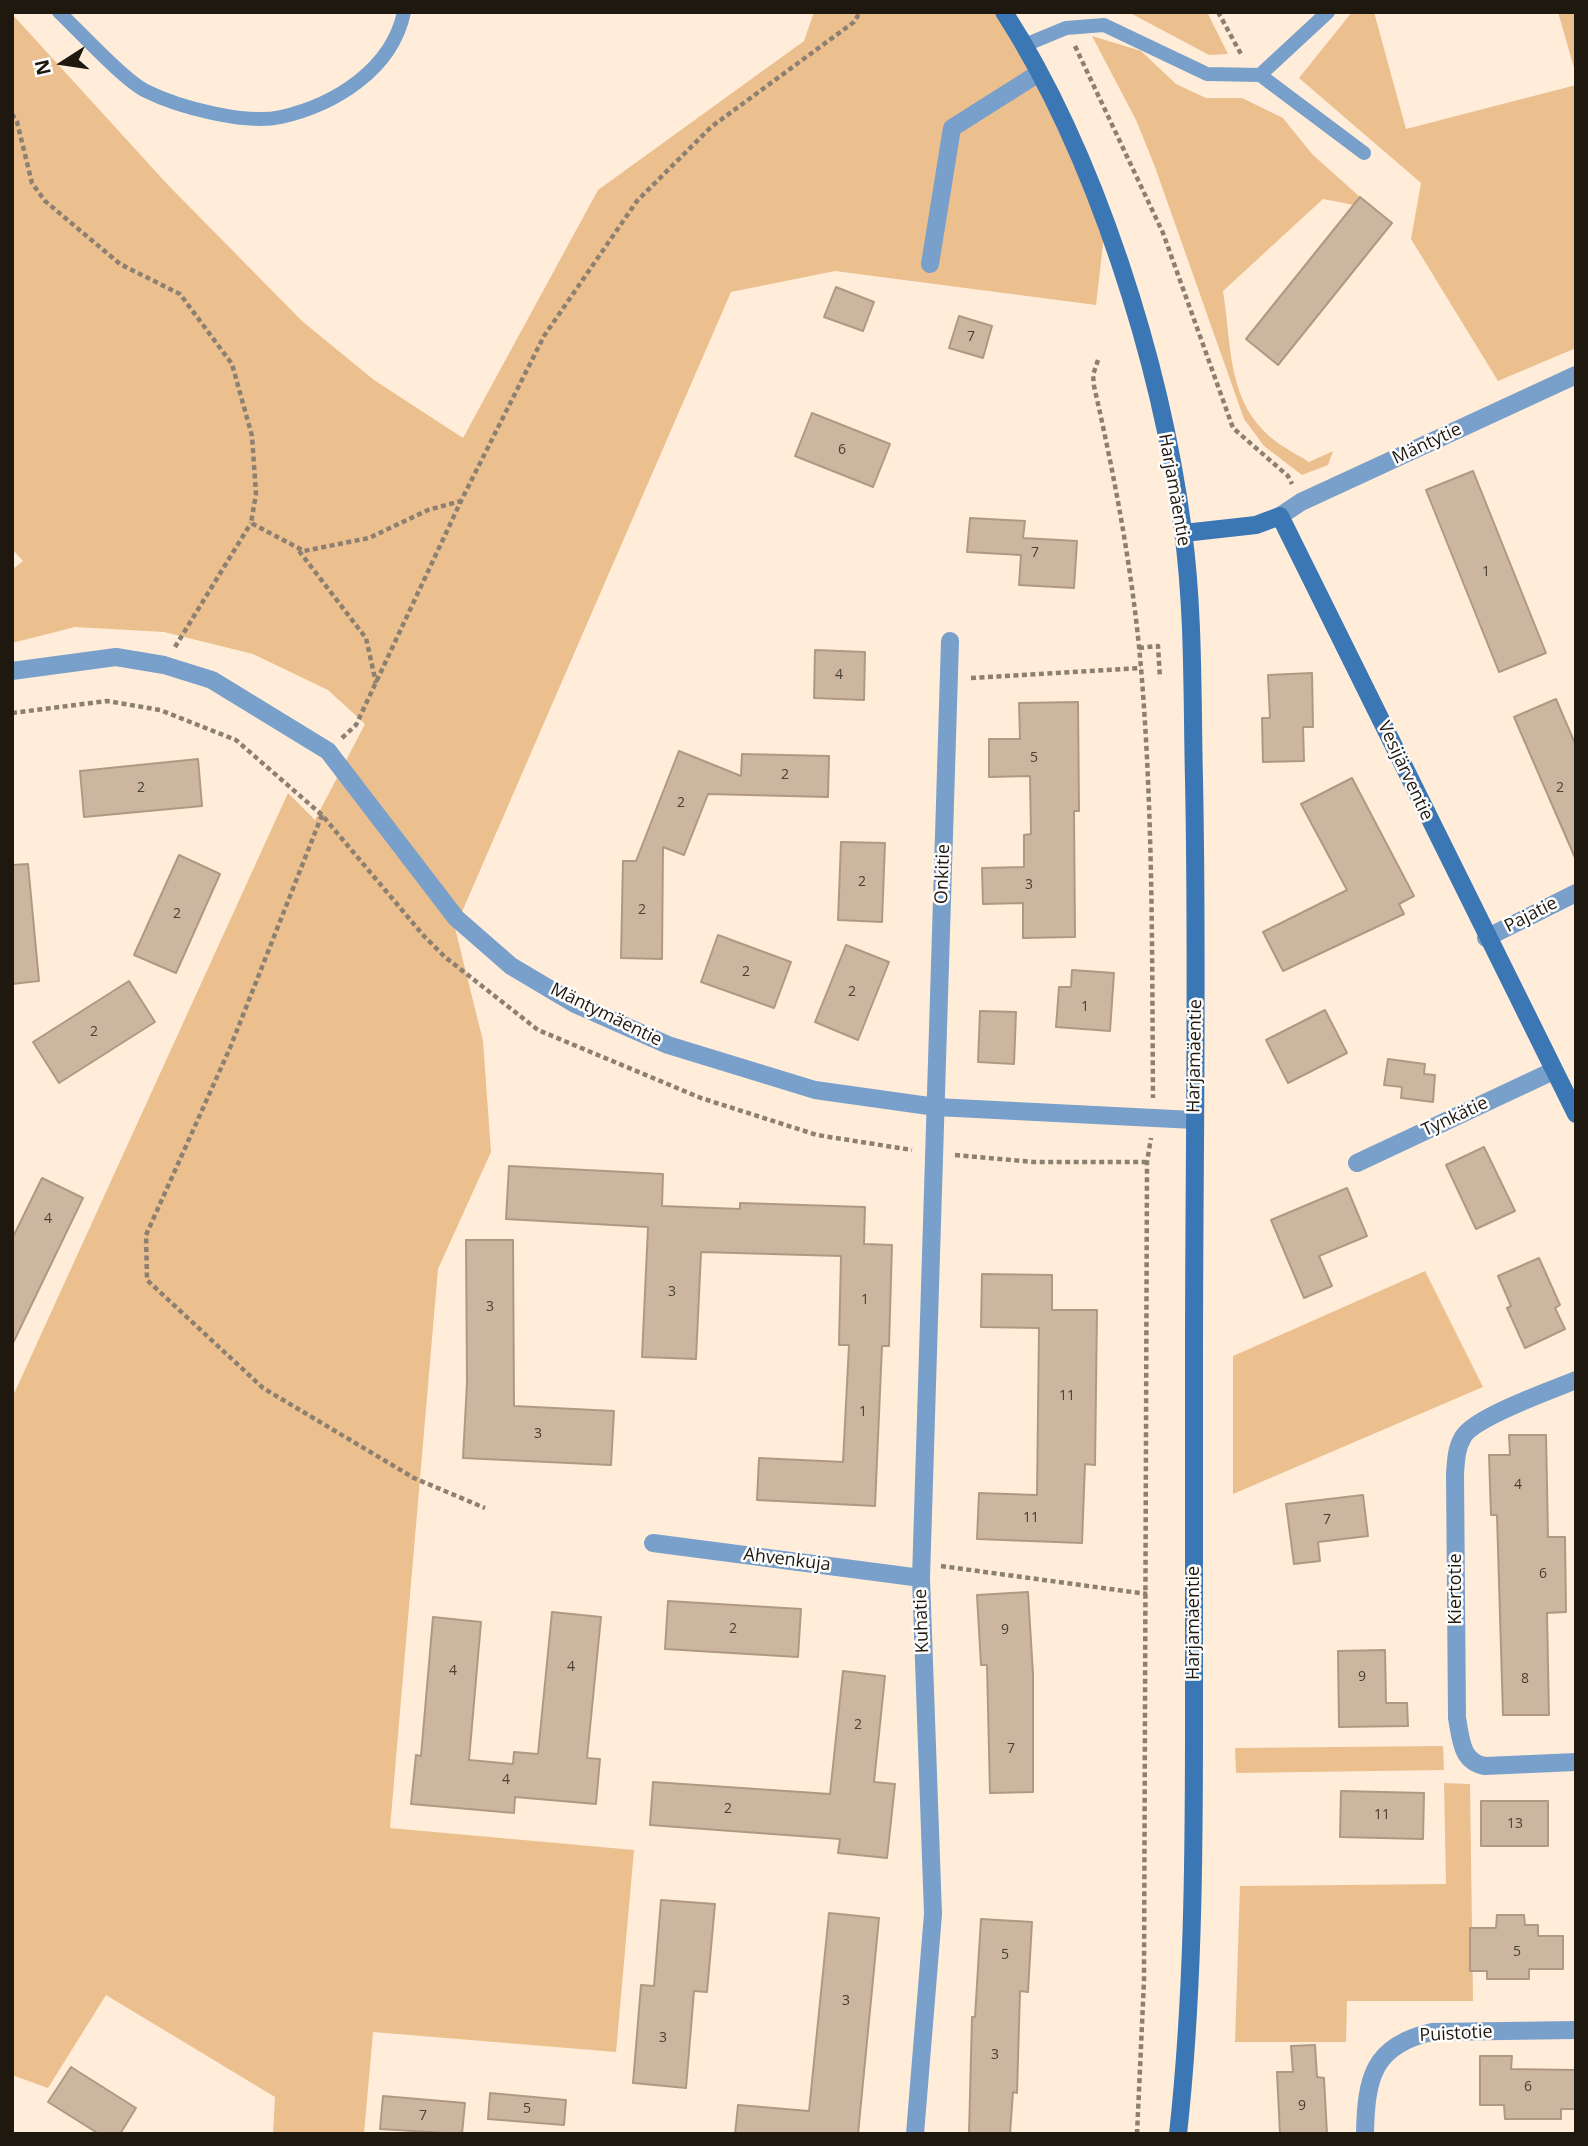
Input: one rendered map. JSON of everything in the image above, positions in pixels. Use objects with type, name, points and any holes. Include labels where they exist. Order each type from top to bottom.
[{"type":"street","name":"Harjamäentie","points":[[1004,12],[1025,45],[1077,150],[1118,261],[1150,363],[1184,533],[1192,677],[1197,908],[1194,1119],[1194,1836],[1186,2056],[1178,2134]]},
{"type":"street","points":[[930,264],[952,128],[1039,73]]},
{"type":"street","name":"Mäntytie","points":[[1280,516],[1301,502],[1576,374]]},
{"type":"street","points":[[1184,533],[1256,525],[1280,516]]},
{"type":"street","name":"Vesijärventie","points":[[1280,516],[1486,938],[1576,1114]]},
{"type":"street","name":"Onkitie","points":[[936,1107],[950,641]]},
{"type":"street","name":"Mäntymäentie","points":[[12,671],[116,657],[164,665],[212,680],[328,751],[456,918],[512,965],[575,1004],[668,1045],[815,1090],[936,1107],[1194,1119]]},
{"type":"street","name":"Pajatie","points":[[1486,938],[1576,893]]},
{"type":"street","name":"Tynkätie","points":[[1357,1163],[1553,1071]]},
{"type":"street","name":"Kuhatie","points":[[915,2134],[933,1914],[921,1578],[936,1107]]},
{"type":"street","name":"Kiertotie","points":[[1576,1380],[1485,1419],[1464,1434],[1456,1450],[1455,1474],[1457,1718],[1463,1751],[1475,1764],[1485,1766],[1576,1762]]},
{"type":"street","name":"Ahvenkuja","points":[[653,1543],[921,1578]]},
{"type":"street","name":"Puistotie","points":[[1365,2134],[1366,2106],[1376,2070],[1386,2051],[1409,2037],[1432,2032],[1576,2031]]},
{"type":"lane","points":[[59,12],[143,90],[177,104],[223,115],[279,117],[341,96],[359,81],[376,66],[401,23],[404,12]]},
{"type":"lane","points":[[1260,75],[1328,12]]},
{"type":"lane","points":[[1025,45],[1066,28],[1104,25],[1207,74],[1260,75],[1364,153]]},
{"type":"path","points":[[328,751],[356,725],[461,501],[544,336],[637,201],[711,127],[854,22],[860,12]]},
{"type":"path","points":[[1218,12],[1235,47],[1260,75]]},
{"type":"path","points":[[1066,28],[1163,233],[1233,428],[1288,476],[1301,502]]},
{"type":"path","points":[[12,114],[18,122],[32,183],[45,201],[120,264],[180,294],[232,364],[252,436],[256,494],[251,523],[164,665]]},
{"type":"path","points":[[1098,360],[1093,375],[1094,386],[1126,554],[1139,648],[1152,845],[1154,1117],[1147,1162],[1144,1981],[1137,2134]]},
{"type":"path","points":[[251,523],[304,551],[369,538],[428,510],[461,501]]},
{"type":"path","points":[[297,547],[366,638],[376,683]]},
{"type":"path","points":[[1139,648],[1158,646],[1160,678]]},
{"type":"path","points":[[948,679],[1141,668]]},
{"type":"path","points":[[322,815],[230,1048],[146,1235],[147,1280],[263,1388],[414,1478],[485,1508]]},
{"type":"path","points":[[921,1578],[934,1565],[1147,1594]]},
{"type":"shaded area","points":[[814,12],[1004,12],[1025,45],[1104,236],[1096,305],[835,271],[731,292],[455,928],[483,1041],[491,1152],[438,1269],[390,1828],[634,1850],[616,2052],[373,2032],[364,2134],[273,2134],[275,2097],[106,1995],[48,2088],[12,2075],[12,1398],[288,793],[315,820],[365,724],[328,690],[253,654],[164,632],[75,627],[12,643],[12,570],[23,561],[12,549],[12,14],[168,185],[302,321],[374,380],[463,438],[598,190],[804,41]]},
{"type":"shaded area","points":[[1118,12],[1207,12],[1228,54],[1209,55],[1132,14]]},
{"type":"shaded area","points":[[1352,12],[1374,12],[1406,129],[1576,85],[1576,348],[1498,381],[1411,239],[1421,183],[1299,78]]},
{"type":"shaded area","points":[[1558,12],[1576,12],[1576,75]]},
{"type":"shaded area","points":[[1092,36],[1141,51],[1176,84],[1206,98],[1242,98],[1283,118],[1312,154],[1360,197],[1354,205],[1323,199],[1223,291],[1237,383],[1252,417],[1274,440],[1309,462],[1333,451],[1328,465],[1302,475],[1264,446],[1244,419],[1155,167],[1136,120]]},
{"type":"shaded area","points":[[1425,1271],[1483,1387],[1233,1494],[1233,1356]]},
{"type":"shaded area","points":[[1443,1746],[1444,1770],[1236,1773],[1235,1748]]},
{"type":"shaded area","points":[[1444,1783],[1470,1784],[1473,2001],[1347,2001],[1346,2042],[1235,2042],[1240,1886],[1446,1884]]},
{"type":"building","points":[[1360,197],[1392,223],[1278,365],[1246,339]]},
{"type":"building","points":[[836,287],[874,302],[863,331],[824,317]]},
{"type":"building","points":[[959,316],[992,326],[983,358],[949,348]]},
{"type":"building","points":[[812,413],[890,444],[873,487],[795,456]]},
{"type":"building","points":[[1473,471],[1546,653],[1499,672],[1426,490]]},
{"type":"building","points":[[970,518],[1025,521],[1023,538],[1077,541],[1074,588],[1019,585],[1021,555],[967,552]]},
{"type":"building","points":[[815,650],[865,652],[864,700],[814,698]]},
{"type":"building","points":[[1312,673],[1313,727],[1303,727],[1304,761],[1263,762],[1262,718],[1270,718],[1268,675]]},
{"type":"building","points":[[1556,699],[1576,746],[1576,860],[1514,717]]},
{"type":"building","points":[[1078,702],[1079,811],[1074,811],[1075,937],[1023,938],[1023,903],[983,904],[982,868],[1024,867],[1024,835],[1031,834],[1030,776],[989,777],[989,739],[1020,739],[1019,703]]},
{"type":"building","points":[[679,751],[741,776],[742,754],[829,756],[828,797],[708,794],[684,855],[663,847],[662,959],[621,958],[623,861],[636,861]]},
{"type":"building","points":[[198,759],[202,806],[84,817],[80,771]]},
{"type":"building","points":[[1352,778],[1414,896],[1399,904],[1404,914],[1283,971],[1263,932],[1347,890],[1301,804]]},
{"type":"building","points":[[841,842],[885,843],[882,922],[838,920]]},
{"type":"building","points":[[179,855],[220,874],[176,973],[134,955]]},
{"type":"building","points":[[28,864],[39,981],[12,984],[12,865]]},
{"type":"building","points":[[718,935],[791,962],[774,1008],[701,982]]},
{"type":"building","points":[[846,945],[889,962],[858,1040],[815,1022]]},
{"type":"building","points":[[1072,970],[1114,973],[1110,1031],[1056,1027],[1059,987],[1071,987]]},
{"type":"building","points":[[129,981],[155,1022],[59,1083],[33,1042]]},
{"type":"building","points":[[1325,1010],[1347,1053],[1288,1083],[1266,1040]]},
{"type":"building","points":[[980,1011],[1016,1012],[1014,1064],[978,1062]]},
{"type":"building","points":[[1388,1059],[1425,1064],[1424,1074],[1435,1075],[1433,1102],[1401,1098],[1402,1087],[1384,1085]]},
{"type":"building","points":[[1484,1147],[1515,1211],[1476,1229],[1446,1165]]},
{"type":"building","points":[[509,1166],[663,1174],[662,1206],[740,1209],[740,1203],[865,1207],[864,1244],[892,1245],[889,1346],[882,1346],[875,1506],[757,1500],[759,1458],[843,1462],[849,1345],[839,1345],[841,1256],[701,1252],[696,1359],[642,1357],[648,1227],[506,1219]]},
{"type":"building","points":[[42,1178],[83,1198],[12,1345],[12,1239]]},
{"type":"building","points":[[1347,1188],[1367,1236],[1319,1256],[1332,1286],[1304,1298],[1271,1220]]},
{"type":"building","points":[[466,1240],[513,1240],[514,1406],[614,1411],[611,1465],[463,1458],[467,1383]]},
{"type":"building","points":[[1539,1258],[1560,1305],[1555,1308],[1565,1329],[1525,1348],[1507,1308],[1511,1306],[1498,1276]]},
{"type":"building","points":[[982,1274],[1052,1275],[1052,1310],[1097,1310],[1095,1465],[1085,1464],[1082,1543],[977,1539],[979,1493],[1037,1495],[1039,1328],[981,1327]]},
{"type":"building","points":[[1509,1435],[1546,1435],[1548,1537],[1565,1537],[1566,1612],[1547,1613],[1549,1715],[1503,1715],[1497,1515],[1491,1515],[1489,1455],[1510,1455]]},
{"type":"building","points":[[1363,1495],[1368,1536],[1318,1542],[1320,1561],[1294,1564],[1286,1504]]},
{"type":"building","points":[[1028,1592],[1033,1674],[1033,1792],[990,1793],[987,1665],[981,1665],[977,1595]]},
{"type":"building","points":[[668,1601],[801,1609],[798,1657],[665,1649]]},
{"type":"building","points":[[552,1612],[601,1617],[587,1758],[600,1759],[596,1804],[515,1797],[514,1813],[411,1804],[416,1755],[421,1756],[433,1617],[481,1622],[469,1760],[513,1764],[514,1752],[538,1754]]},
{"type":"building","points":[[1385,1650],[1386,1703],[1407,1703],[1408,1726],[1339,1727],[1338,1651]]},
{"type":"building","points":[[843,1671],[885,1676],[874,1782],[895,1784],[887,1858],[838,1853],[840,1839],[650,1825],[653,1782],[830,1794]]},
{"type":"building","points":[[1341,1791],[1424,1793],[1423,1839],[1340,1837]]},
{"type":"building","points":[[1481,1801],[1548,1801],[1548,1846],[1481,1846]]},
{"type":"building","points":[[661,1900],[715,1904],[707,1992],[694,1991],[686,2088],[633,2083],[641,1985],[654,1986]]},
{"type":"building","points":[[829,1913],[879,1918],[858,2134],[735,2134],[738,2105],[809,2111]]},
{"type":"building","points":[[1497,1915],[1524,1915],[1525,1925],[1538,1925],[1538,1936],[1563,1936],[1563,1969],[1529,1969],[1529,1979],[1487,1979],[1487,1971],[1470,1971],[1470,1928],[1496,1928]]},
{"type":"building","points":[[981,1919],[1032,1922],[1028,1992],[1020,1991],[1017,2093],[1013,2092],[1010,2134],[969,2134],[972,2017],[975,2017]]},
{"type":"building","points":[[1315,2045],[1317,2077],[1324,2078],[1327,2134],[1280,2134],[1277,2072],[1293,2072],[1291,2046]]},
{"type":"building","points":[[1480,2056],[1512,2056],[1511,2069],[1576,2070],[1576,2109],[1561,2109],[1561,2119],[1505,2119],[1504,2105],[1480,2105]]},
{"type":"building","points":[[71,2067],[136,2108],[120,2134],[99,2134],[48,2102]]},
{"type":"building","points":[[490,2093],[566,2100],[564,2125],[488,2119]]},
{"type":"building","points":[[383,2096],[465,2103],[462,2134],[380,2129]]}]
